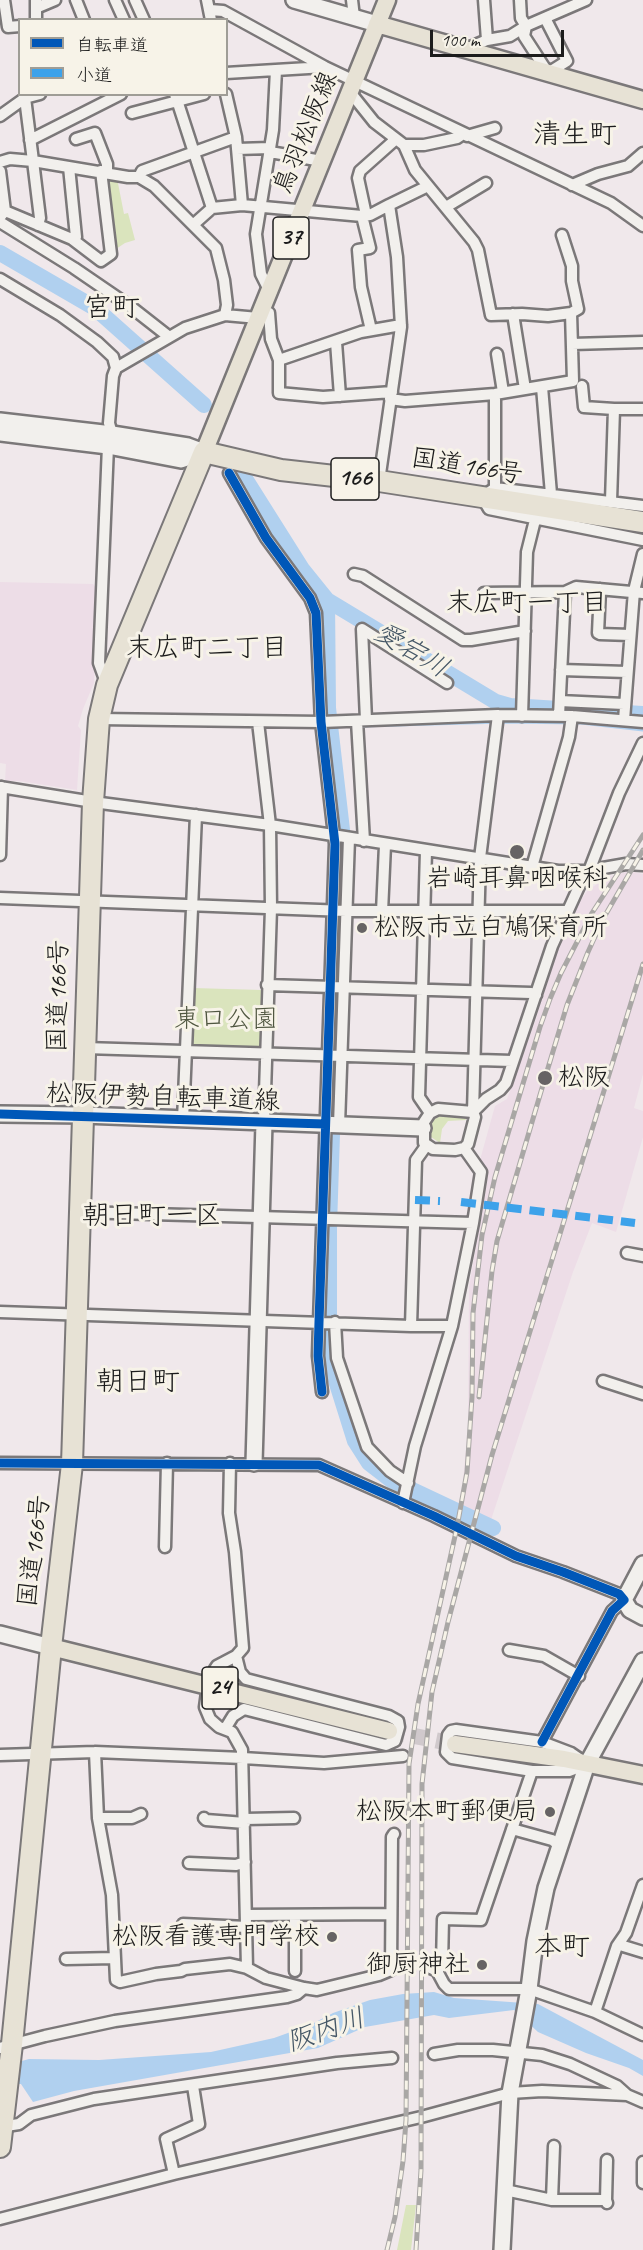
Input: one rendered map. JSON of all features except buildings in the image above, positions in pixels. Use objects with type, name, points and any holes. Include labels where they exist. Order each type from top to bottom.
[{"type":"highway","name":"国道166号","points":[[0,2147],[8,2048],[72,1464],[86,1048],[88,901],[99,719],[107,685],[204,452],[281,470],[495,495],[643,522]]},
{"type":"main road","name":"鳥羽松阪線","points":[[204,452],[387,0]]},
{"type":"main road","points":[[377,24],[643,100]]},
{"type":"main road","name":"24","points":[[51,1647],[389,1731]]},
{"type":"main road","points":[[455,1744],[564,1759],[643,1775]]},
{"type":"street","points":[[4,0],[4,28]]},
{"type":"street","points":[[36,9],[54,0]]},
{"type":"street","points":[[76,0],[83,18]]},
{"type":"street","points":[[115,0],[123,18]]},
{"type":"street","points":[[135,0],[143,18]]},
{"type":"street","points":[[294,0],[377,24]]},
{"type":"street","points":[[352,0],[354,17]]},
{"type":"street","points":[[484,0],[487,40]]},
{"type":"street","points":[[520,0],[521,18],[526,26],[524,36],[548,73],[567,60],[545,18]]},
{"type":"street","points":[[556,0],[557,12]]},
{"type":"street","points":[[466,50],[487,40],[510,36],[526,26],[586,0]]},
{"type":"street","points":[[209,10],[223,11],[325,67],[352,86],[465,135],[611,203],[643,226]]},
{"type":"street","points":[[228,74],[325,67]]},
{"type":"street","points":[[269,290],[261,274],[256,234],[273,130],[276,70]]},
{"type":"street","points":[[352,86],[374,122],[400,142],[415,171],[477,247],[490,315],[548,316],[571,313],[578,309],[572,281],[572,266],[562,235]]},
{"type":"street","points":[[0,116],[25,98],[32,96]]},
{"type":"street","points":[[30,140],[117,96]]},
{"type":"street","points":[[226,96],[236,137],[242,205]]},
{"type":"street","points":[[25,98],[40,218],[38,225]]},
{"type":"street","points":[[132,113],[176,98],[212,208]]},
{"type":"street","points":[[371,330],[361,287],[357,250],[370,248],[358,178],[360,171],[400,142],[424,145],[495,128]]},
{"type":"street","points":[[0,171],[2,214],[72,239],[101,261],[111,254],[104,172],[107,164],[95,133],[76,139]]},
{"type":"street","points":[[139,177],[142,171],[236,137]]},
{"type":"street","points":[[237,149],[270,150],[322,160]]},
{"type":"street","points":[[572,185],[598,174],[628,166],[643,153]]},
{"type":"street","points":[[0,162],[10,159],[33,161],[139,177],[154,186],[216,248],[224,280],[227,305],[225,315]]},
{"type":"street","points":[[69,167],[76,237],[72,239]]},
{"type":"street","points":[[446,207],[486,183]]},
{"type":"street","points":[[194,224],[212,208],[242,205],[364,216],[390,206],[428,186]]},
{"type":"street","points":[[379,481],[401,325],[397,257],[390,206]]},
{"type":"street","points":[[0,222],[131,307],[166,338]]},
{"type":"street","points":[[0,279],[42,304],[97,342],[120,367]]},
{"type":"street","points":[[107,685],[99,663],[113,375],[120,367],[184,328],[225,315],[269,313],[272,339],[279,360],[279,393],[309,396],[391,395],[405,400],[499,393],[573,381],[571,313]]},
{"type":"street","points":[[513,314],[525,389]]},
{"type":"street","points":[[279,360],[371,330],[401,325]]},
{"type":"street","points":[[336,342],[340,396]]},
{"type":"street","points":[[572,344],[643,342]]},
{"type":"street","points":[[498,354],[499,393],[495,495],[489,509],[643,540]]},
{"type":"street","points":[[582,386],[584,407],[614,410],[643,409]]},
{"type":"street","points":[[542,387],[551,494]]},
{"type":"street","points":[[611,501],[614,410]]},
{"type":"street","points":[[0,421],[110,440],[181,460],[204,452]]},
{"type":"street","points":[[0,433],[110,440]]},
{"type":"street","points":[[229,473],[266,538],[314,605],[316,613],[321,722],[334,836],[328,1056],[332,1124]]},
{"type":"street","points":[[495,495],[551,494],[643,506]]},
{"type":"street","points":[[522,716],[527,552],[535,520]]},
{"type":"street","points":[[624,720],[630,634],[643,554]]},
{"type":"street","points":[[354,574],[363,576],[463,640],[525,631]]},
{"type":"street","points":[[484,593],[565,592],[576,587],[638,592]]},
{"type":"street","points":[[600,589],[598,633],[630,634]]},
{"type":"street","points":[[565,592],[559,708],[572,721],[643,722]]},
{"type":"street","points":[[363,841],[360,723],[362,629],[447,683]]},
{"type":"street","points":[[561,670],[627,672]]},
{"type":"street","points":[[99,719],[360,723],[498,720],[559,708],[625,705]]},
{"type":"street","points":[[472,1112],[438,1109],[430,1113],[423,1128],[426,1146],[433,1149],[464,1148],[468,1144],[475,1117],[472,1112],[480,858],[498,720]]},
{"type":"street","points":[[532,867],[572,721]]},
{"type":"street","points":[[254,1463],[271,908],[270,825],[258,722]]},
{"type":"street","points":[[472,1112],[506,1083],[552,946],[588,871],[619,792],[643,743]]},
{"type":"street","points":[[0,855],[1,787],[93,802],[270,825],[558,871],[588,871],[626,864],[643,865]]},
{"type":"street","points":[[183,1120],[196,815]]},
{"type":"street","points":[[322,1392],[318,1356],[327,1322],[327,1219],[332,1124],[342,1056],[348,838]]},
{"type":"street","points":[[382,912],[385,845]]},
{"type":"street","points":[[426,851],[419,1097],[430,1113]]},
{"type":"street","points":[[0,898],[332,911],[568,911]]},
{"type":"street","points":[[267,985],[536,994]]},
{"type":"street","points":[[86,1048],[512,1061]]},
{"type":"street","name":"松阪伊勢自転車道線","points":[[0,1114],[423,1128]]},
{"type":"street","points":[[411,1326],[416,1160],[426,1146]]},
{"type":"street","points":[[403,1503],[415,1446],[452,1326],[481,1173],[464,1148]]},
{"type":"street","points":[[80,1212],[472,1224]]},
{"type":"street","points":[[627,1253],[643,1256]]},
{"type":"street","points":[[0,1312],[452,1326]]},
{"type":"street","points":[[327,1322],[367,1447],[390,1471],[408,1483]]},
{"type":"street","points":[[603,1381],[643,1394]]},
{"type":"street","points":[[0,1463],[320,1465],[516,1556],[619,1594],[630,1610],[643,1617]]},
{"type":"street","points":[[165,1547],[167,1463]]},
{"type":"street","points":[[230,1464],[230,1513],[243,1648],[236,1656],[217,1666],[208,1685],[205,1700],[207,1713],[214,1724],[232,1732],[239,1741],[243,1758],[247,1968]]},
{"type":"street","points":[[542,1742],[612,1611],[624,1600],[643,1564]]},
{"type":"street","points":[[0,1634],[51,1647]]},
{"type":"street","points":[[509,1650],[544,1656],[579,1676]]},
{"type":"street","points":[[225,1729],[233,1716],[244,1709],[386,1745],[392,1744],[397,1738],[399,1727],[398,1721],[389,1716],[246,1679],[240,1672],[236,1656]]},
{"type":"street","points":[[502,2250],[510,2093],[544,1898],[559,1845],[587,1764],[643,1661]]},
{"type":"street","points":[[456,1730],[542,1742],[571,1753],[587,1764],[569,1771],[532,1771],[452,1758],[446,1752],[448,1735],[451,1731],[456,1730]]},
{"type":"street","points":[[368,1759],[369,1741]]},
{"type":"street","points":[[95,1752],[98,1818],[112,1895],[116,1980],[120,1982],[185,1969],[230,1964],[247,1968],[266,1978],[317,1990],[391,1970],[392,1837],[394,1834]]},
{"type":"street","points":[[0,1755],[95,1752],[324,1763],[403,1756]]},
{"type":"street","points":[[437,1971],[442,1964],[443,1919],[481,1920],[532,1771]]},
{"type":"street","points":[[98,1818],[132,1818],[141,1814]]},
{"type":"street","points":[[204,1818],[206,1820],[245,1821],[294,1818]]},
{"type":"street","points":[[512,1829],[552,1840],[559,1845]]},
{"type":"street","points":[[189,1863],[236,1865],[244,1862]]},
{"type":"street","points":[[595,2012],[617,1947],[620,1945],[643,1886]]},
{"type":"street","points":[[246,1915],[391,1914]]},
{"type":"street","points":[[295,1915],[295,1971]]},
{"type":"street","points":[[183,1924],[247,1927]]},
{"type":"street","points":[[620,1945],[643,1952]]},
{"type":"street","points":[[66,1959],[114,1958]]},
{"type":"street","points":[[426,1966],[437,1971],[449,1989],[528,1991],[595,2012],[643,2035]]},
{"type":"street","points":[[8,2048],[114,2021],[287,1997],[297,1994],[304,1988]]},
{"type":"street","points":[[434,2054],[458,2050],[493,2050],[542,2055],[570,2064],[643,2102]]},
{"type":"street","points":[[2,2125],[19,2124],[31,2115],[94,2099],[337,2063],[392,2058]]},
{"type":"street","points":[[174,2174],[166,2139],[199,2124],[193,2086]]},
{"type":"street","points":[[0,2219],[174,2174],[421,2117],[510,2093],[542,2091],[627,2095]]},
{"type":"street","points":[[552,2200],[554,2146]]},
{"type":"street","points":[[505,2190],[552,2200],[607,2201],[607,2160]]},
{"type":"street","points":[[643,2162],[643,2183]]},
{"type":"shaded area","points":[[0,582],[93,584],[98,590],[94,683],[78,726],[81,730],[77,790],[5,781],[6,764],[0,763]]},
{"type":"shaded area","points":[[629,871],[643,874],[643,1074],[634,1108],[643,1111],[643,1137],[616,1232],[592,1223],[573,1272],[486,1535],[459,1524],[468,1428],[469,1287],[488,1177],[480,1160],[495,1106],[507,1099],[536,1019],[550,967],[573,911],[588,890],[608,877]]},
{"type":"green space","points":[[117,178],[124,214],[128,213],[135,240],[113,251],[105,179]]},
{"type":"green space","name":"東口公園","points":[[193,988],[262,990],[260,1047],[256,1051],[194,1048],[190,1044]]},
{"type":"green space","points":[[442,1115],[465,1117],[466,1120],[448,1121],[442,1129],[440,1143],[431,1137],[431,1125],[433,1120]]},
{"type":"green space","points":[[406,2205],[416,2205],[411,2250],[397,2250]]},
{"type":"water","name":"阪内川","points":[[434,1992],[454,1998],[538,2004],[643,2060],[643,2076],[629,2068],[586,2053],[538,2032],[514,2010],[449,2018],[434,2015],[365,2027],[318,2048],[74,2091],[33,2102],[21,2084],[0,2084],[0,2067],[29,2059],[99,2060],[211,2052],[274,2038],[370,2000],[403,1994]]},
{"type":"waterway","name":"愛宕川","points":[[0,253],[95,308],[204,405]]},
{"type":"waterway","name":"愛宕川","points":[[244,477],[302,569],[327,600],[496,702],[510,706],[643,714]]},
{"type":"waterway","points":[[327,600],[328,708],[342,830],[329,1226],[329,1358],[355,1441],[369,1463],[391,1480],[493,1528]]},
{"type":"waterway","points":[[360,726],[503,722],[581,723],[643,730]]},
{"type":"waterway","points":[[330,727],[354,726]]},
{"type":"tunnel","points":[[389,1731],[455,1744]]},
{"type":"tunnel","points":[[391,1970],[426,1966]]},
{"type":"railway","points":[[387,2250],[395,2217],[406,2120],[409,1764],[418,1704],[467,1472],[472,1397],[473,1313],[482,1235],[495,1177],[550,999],[592,913],[643,835]]},
{"type":"railway","points":[[479,1397],[497,1241],[545,1078],[567,1005],[588,952],[603,919],[643,850]]},
{"type":"railway","points":[[416,2250],[421,2170],[422,1784],[432,1692],[492,1455],[643,964]]},
{"type":"marked path","points":[[415,1200],[440,1201]]},
{"type":"marked path","points":[[461,1202],[635,1223]]},
{"type":"cycle path","points":[[229,473],[266,538],[310,598],[316,613],[321,722],[335,844],[318,1356],[322,1392]]},
{"type":"cycle path","points":[[0,1114],[325,1124]]},
{"type":"cycle path","points":[[0,1463],[319,1465],[434,1516],[516,1556],[619,1594],[624,1600],[612,1611],[542,1742]]},
{"type":"place","name":"岩崎耳鼻咽喉科","points":[[517,852]]},
{"type":"place","name":"松阪市立白鳩保育所","points":[[362,928]]},
{"type":"place","name":"松阪","points":[[545,1078]]},
{"type":"place","name":"松阪本町郵便局","points":[[550,1812]]},
{"type":"place","name":"松阪看護専門学校","points":[[332,1937]]},
{"type":"place","name":"御厨神社","points":[[482,1965]]},
{"type":"district","name":"清生町","points":[[575,136]]},
{"type":"district","name":"宮町","points":[[112,309]]},
{"type":"district","name":"末広町一丁目","points":[[527,604]]},
{"type":"district","name":"末広町二丁目","points":[[207,649]]},
{"type":"district","name":"朝日町一区","points":[[152,1217]]},
{"type":"district","name":"朝日町","points":[[138,1383]]},
{"type":"district","name":"本町","points":[[562,1948]]}]
